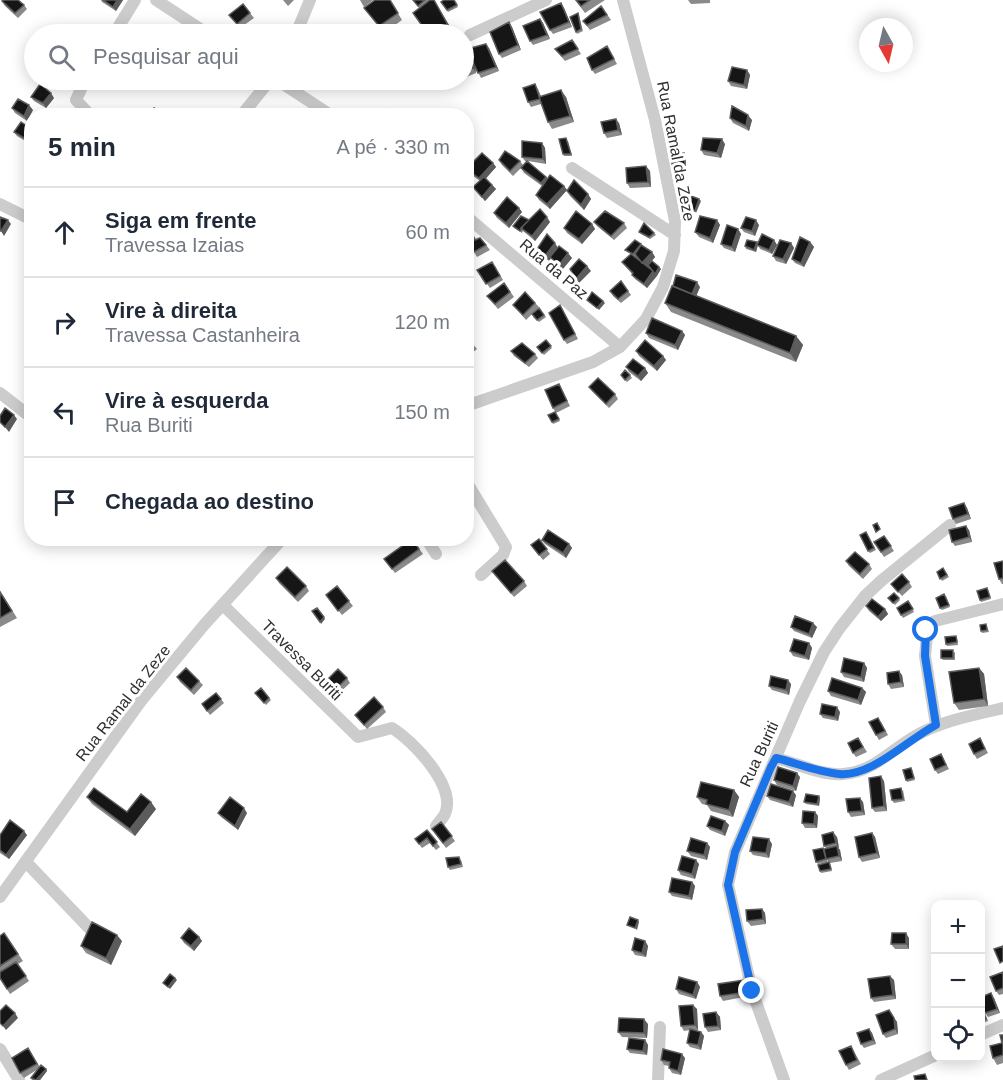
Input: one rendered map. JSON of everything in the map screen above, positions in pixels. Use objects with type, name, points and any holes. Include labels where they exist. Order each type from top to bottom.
[{"type":"street","points":[[120,24],[135,0]]},
{"type":"street","points":[[156,0],[193,24]]},
{"type":"street","points":[[300,24],[310,0]]},
{"type":"street","points":[[474,33],[546,0]]},
{"type":"street","name":"Rua Ramal da Zeze","points":[[474,403],[593,362],[620,347],[641,324],[656,301],[672,260],[675,220],[655,120],[623,0]]},
{"type":"street","points":[[80,90],[76,99],[84,108]]},
{"type":"street","points":[[247,108],[262,90]]},
{"type":"street","points":[[292,90],[320,108]]},
{"type":"street","points":[[572,168],[675,235]]},
{"type":"street","points":[[0,204],[24,216]]},
{"type":"street","name":"Rua da Paz","points":[[474,223],[620,347]]},
{"type":"street","points":[[0,393],[24,412]]},
{"type":"street","points":[[474,494],[506,547],[503,555],[482,575]]},
{"type":"street","name":"Rua Buriti","points":[[784,1080],[752,991],[728,885],[735,852],[824,652],[853,611],[895,569],[950,525]]},
{"type":"street","name":"Rua Ramal da Zeze","points":[[1,891],[26,862],[141,701],[275,546]]},
{"type":"street","points":[[431,546],[436,554]]},
{"type":"street","points":[[936,725],[925,656],[927,627],[934,621],[1003,603]]},
{"type":"street","name":"Travessa Buriti","points":[[223,605],[358,737],[392,728],[432,765],[446,799],[445,813],[436,826]]},
{"type":"street","points":[[776,758],[845,774],[877,764],[917,735],[936,725],[1003,708]]},
{"type":"street","points":[[26,862],[90,929]]},
{"type":"street","points":[[985,1033],[1003,1025]]},
{"type":"street","points":[[658,1080],[660,1027]]},
{"type":"street","points":[[0,1049],[19,1080]]},
{"type":"street","points":[[881,1080],[931,1057]]},
{"type":"building","points":[[3,0],[18,0],[24,5],[15,13]]},
{"type":"building","points":[[103,0],[117,0],[113,7]]},
{"type":"building","points":[[375,0],[390,0],[398,13],[382,24],[377,24],[364,8]]},
{"type":"building","points":[[413,0],[425,0],[418,6]]},
{"type":"building","points":[[430,0],[434,0],[447,24],[421,24],[413,13]]},
{"type":"building","points":[[454,0],[457,5],[447,10],[441,2]]},
{"type":"building","points":[[576,0],[590,0],[581,6]]},
{"type":"building","points":[[561,3],[569,22],[550,30],[540,12]]},
{"type":"building","points":[[243,4],[250,13],[237,24],[229,15]]},
{"type":"building","points":[[601,6],[607,15],[587,25],[583,21]]},
{"type":"building","points":[[578,13],[581,29],[576,32],[570,17]]},
{"type":"building","points":[[540,19],[547,35],[530,41],[523,26]]},
{"type":"building","points":[[509,22],[518,45],[499,54],[490,32]]},
{"type":"building","points":[[572,40],[578,49],[562,56],[555,49]]},
{"type":"building","points":[[486,44],[496,67],[478,73],[474,64],[474,47]]},
{"type":"building","points":[[607,46],[614,59],[592,70],[587,58]]},
{"type":"building","points":[[732,67],[747,70],[744,85],[728,81]]},
{"type":"building","points":[[535,84],[540,99],[528,102],[523,88]]},
{"type":"building","points":[[36,90],[47,90],[51,93],[43,103],[31,97]]},
{"type":"building","points":[[561,90],[570,116],[548,122],[539,97]]},
{"type":"building","points":[[18,99],[29,105],[28,108],[24,108],[24,116],[12,108]]},
{"type":"building","points":[[732,106],[748,115],[746,126],[730,118]]},
{"type":"building","points":[[616,119],[618,130],[604,133],[601,122]]},
{"type":"building","points":[[21,122],[24,124],[24,138],[14,132]]},
{"type":"building","points":[[566,138],[571,154],[563,154],[559,139]]},
{"type":"building","points":[[703,138],[722,139],[717,153],[701,150]]},
{"type":"building","points":[[522,141],[542,143],[543,159],[522,157]]},
{"type":"building","points":[[505,151],[520,161],[510,171],[499,160]]},
{"type":"building","points":[[482,153],[493,163],[479,178],[474,175],[474,161]]},
{"type":"building","points":[[684,153],[685,164],[672,164],[672,154]]},
{"type":"building","points":[[527,161],[546,177],[541,183],[521,168]]},
{"type":"building","points":[[646,166],[648,182],[627,183],[626,168]]},
{"type":"building","points":[[550,175],[564,186],[547,204],[536,195]]},
{"type":"building","points":[[484,177],[492,185],[482,197],[474,186]]},
{"type":"building","points":[[574,180],[588,194],[581,205],[567,191]]},
{"type":"building","points":[[691,196],[699,199],[695,211],[687,209]]},
{"type":"building","points":[[507,197],[519,208],[506,223],[494,213]]},
{"type":"building","points":[[540,209],[547,217],[532,236],[521,228]]},
{"type":"building","points":[[576,211],[592,224],[579,239],[564,228]]},
{"type":"building","points":[[605,211],[624,223],[611,236],[594,222]]},
{"type":"building","points":[[521,216],[529,220],[520,231],[513,226]]},
{"type":"building","points":[[700,216],[717,220],[710,238],[695,232]]},
{"type":"building","points":[[0,217],[8,220],[1,231],[0,231]]},
{"type":"building","points":[[746,217],[756,220],[752,231],[741,228]]},
{"type":"building","points":[[644,223],[654,233],[649,237],[639,232]]},
{"type":"building","points":[[727,225],[738,229],[732,247],[721,244]]},
{"type":"building","points":[[547,234],[555,243],[545,256],[537,249]]},
{"type":"building","points":[[762,234],[774,240],[769,250],[757,245]]},
{"type":"building","points":[[800,237],[810,242],[801,263],[792,259]]},
{"type":"building","points":[[474,238],[475,240],[480,238],[486,245],[474,252]]},
{"type":"building","points":[[635,240],[641,244],[633,254],[625,250]]},
{"type":"building","points":[[747,240],[757,242],[754,250],[745,246]]},
{"type":"building","points":[[780,240],[791,243],[783,259],[773,256]]},
{"type":"building","points":[[641,245],[652,252],[642,263],[635,254]]},
{"type":"building","points":[[559,246],[568,253],[559,265],[550,257]]},
{"type":"building","points":[[631,254],[653,271],[644,284],[632,275],[633,273],[622,262]]},
{"type":"building","points":[[579,259],[587,266],[576,279],[570,269]]},
{"type":"building","points":[[652,261],[659,267],[655,274],[648,265]]},
{"type":"building","points":[[492,262],[500,276],[486,284],[477,270]]},
{"type":"building","points":[[676,275],[697,282],[692,294],[673,286]]},
{"type":"building","points":[[621,281],[628,291],[618,299],[610,291]]},
{"type":"building","points":[[504,283],[510,292],[495,304],[487,296]]},
{"type":"building","points":[[672,286],[796,336],[790,353],[665,303]]},
{"type":"building","points":[[525,292],[535,303],[523,315],[513,305]]},
{"type":"building","points":[[592,292],[603,301],[597,308],[587,300]]},
{"type":"building","points":[[560,305],[575,334],[564,340],[549,313]]},
{"type":"building","points":[[539,308],[544,315],[537,320],[532,314]]},
{"type":"building","points":[[652,318],[682,331],[675,345],[646,333]]},
{"type":"building","points":[[546,340],[551,346],[542,353],[537,347]]},
{"type":"building","points":[[645,340],[663,356],[654,366],[636,351]]},
{"type":"building","points":[[522,343],[535,354],[525,363],[511,351]]},
{"type":"building","points":[[633,359],[645,368],[638,376],[626,367]]},
{"type":"building","points":[[625,370],[630,375],[625,380],[621,375]]},
{"type":"building","points":[[598,378],[615,394],[606,404],[589,387]]},
{"type":"building","points":[[559,384],[567,401],[553,408],[545,390]]},
{"type":"building","points":[[5,408],[14,415],[5,427],[0,422],[0,416]]},
{"type":"building","points":[[555,412],[559,419],[552,422],[548,415]]},
{"type":"building","points":[[964,503],[968,514],[953,519],[949,508]]},
{"type":"building","points":[[877,523],[880,529],[876,532],[873,525]]},
{"type":"building","points":[[966,526],[969,537],[952,542],[949,530]]},
{"type":"building","points":[[548,530],[569,544],[563,553],[542,540]]},
{"type":"building","points":[[866,532],[874,548],[868,551],[860,535]]},
{"type":"building","points":[[884,536],[891,546],[881,552],[874,542]]},
{"type":"building","points":[[539,539],[547,549],[539,555],[531,545]]},
{"type":"building","points":[[402,546],[417,546],[419,549],[392,569],[384,559]]},
{"type":"building","points":[[855,552],[869,564],[860,574],[846,561]]},
{"type":"building","points":[[505,560],[524,581],[511,593],[492,571]]},
{"type":"building","points":[[1003,561],[1003,578],[999,579],[994,563]]},
{"type":"building","points":[[287,567],[306,586],[295,597],[276,578]]},
{"type":"building","points":[[943,568],[947,575],[940,579],[937,572]]},
{"type":"building","points":[[902,574],[909,582],[898,592],[891,584]]},
{"type":"building","points":[[337,586],[349,601],[338,611],[326,595]]},
{"type":"building","points":[[987,588],[990,597],[980,600],[977,591]]},
{"type":"building","points":[[0,592],[12,611],[0,618]]},
{"type":"building","points":[[894,593],[899,598],[893,603],[888,598]]},
{"type":"building","points":[[944,594],[949,605],[940,608],[936,598]]},
{"type":"building","points":[[872,599],[885,609],[878,617],[866,606]]},
{"type":"building","points":[[908,601],[913,609],[901,615],[897,608]]},
{"type":"building","points":[[317,608],[324,617],[320,622],[312,611]]},
{"type":"building","points":[[795,616],[813,623],[809,634],[791,627]]},
{"type":"building","points":[[986,624],[987,630],[981,631],[980,625]]},
{"type":"building","points":[[956,636],[957,642],[946,644],[945,637]]},
{"type":"building","points":[[794,639],[809,643],[805,656],[790,651]]},
{"type":"building","points":[[941,650],[953,650],[953,658],[941,658]]},
{"type":"building","points":[[844,658],[864,663],[861,677],[841,672]]},
{"type":"building","points":[[186,668],[199,681],[191,690],[177,677]]},
{"type":"building","points":[[979,668],[984,699],[954,703],[949,672]]},
{"type":"building","points":[[338,669],[347,678],[333,692],[324,683]]},
{"type":"building","points":[[899,671],[901,682],[888,684],[887,673]]},
{"type":"building","points":[[771,676],[788,680],[786,690],[769,686]]},
{"type":"building","points":[[832,678],[862,688],[858,700],[828,691]]},
{"type":"building","points":[[261,688],[269,698],[264,703],[255,693]]},
{"type":"building","points":[[216,693],[221,699],[207,711],[202,704]]},
{"type":"building","points":[[374,697],[383,707],[364,725],[355,715]]},
{"type":"building","points":[[822,704],[837,707],[835,717],[820,714]]},
{"type":"building","points":[[878,718],[885,731],[876,735],[869,722]]},
{"type":"building","points":[[858,738],[863,747],[853,753],[848,743]]},
{"type":"building","points":[[980,738],[985,749],[974,754],[969,744]]},
{"type":"building","points":[[941,754],[946,765],[935,770],[930,759]]},
{"type":"building","points":[[778,767],[797,773],[793,786],[774,780]]},
{"type":"building","points":[[911,768],[914,778],[906,780],[903,770]]},
{"type":"building","points":[[881,776],[884,806],[872,808],[869,778]]},
{"type":"building","points":[[701,782],[734,790],[729,810],[706,804],[707,800],[697,797]]},
{"type":"building","points":[[771,784],[793,791],[789,802],[767,796]]},
{"type":"building","points":[[94,788],[127,812],[141,794],[151,802],[130,829],[87,797]]},
{"type":"building","points":[[901,788],[903,799],[892,800],[890,790]]},
{"type":"building","points":[[806,794],[819,796],[817,804],[804,802]]},
{"type":"building","points":[[230,797],[244,808],[235,826],[218,813]]},
{"type":"building","points":[[860,798],[862,811],[848,812],[846,799]]},
{"type":"building","points":[[803,811],[815,812],[814,824],[802,823]]},
{"type":"building","points":[[711,816],[725,821],[722,831],[707,826]]},
{"type":"building","points":[[10,820],[24,831],[6,855],[0,850],[0,835]]},
{"type":"building","points":[[441,822],[452,836],[443,843],[432,829]]},
{"type":"building","points":[[427,830],[437,842],[433,846],[427,838],[419,844],[415,839]]},
{"type":"building","points":[[833,832],[836,843],[824,846],[822,835]]},
{"type":"building","points":[[872,833],[877,853],[859,857],[855,837]]},
{"type":"building","points":[[753,837],[769,839],[766,853],[750,851]]},
{"type":"building","points":[[691,838],[707,843],[704,855],[687,851]]},
{"type":"building","points":[[837,846],[839,856],[826,859],[824,849]]},
{"type":"building","points":[[823,848],[826,859],[816,862],[813,850]]},
{"type":"building","points":[[682,856],[696,860],[692,874],[678,870]]},
{"type":"building","points":[[459,857],[461,864],[448,867],[446,858]]},
{"type":"building","points":[[829,862],[831,869],[820,871],[818,865]]},
{"type":"building","points":[[672,878],[692,882],[689,896],[669,892]]},
{"type":"building","points":[[762,909],[763,919],[747,921],[746,910]]},
{"type":"building","points":[[630,917],[638,920],[635,928],[627,925]]},
{"type":"building","points":[[92,922],[117,935],[106,958],[81,946]]},
{"type":"building","points":[[189,928],[199,937],[191,946],[181,938]]},
{"type":"building","points":[[4,933],[18,954],[0,966],[0,936]]},
{"type":"building","points":[[892,933],[906,933],[906,944],[891,944]]},
{"type":"building","points":[[635,938],[645,941],[642,953],[632,950]]},
{"type":"building","points":[[1003,946],[1003,961],[1000,963],[994,949]]},
{"type":"building","points":[[16,962],[26,976],[7,989],[0,978],[0,972]]},
{"type":"building","points":[[1003,972],[1003,988],[996,991],[990,977]]},
{"type":"building","points":[[170,974],[175,978],[168,987],[163,983]]},
{"type":"building","points":[[890,976],[893,995],[871,998],[868,979]]},
{"type":"building","points":[[679,977],[697,982],[693,995],[676,989]]},
{"type":"building","points":[[744,980],[746,992],[720,996],[718,984]]},
{"type":"building","points":[[991,993],[997,1009],[985,1013],[985,995]]},
{"type":"building","points":[[6,1005],[15,1013],[3,1026],[0,1023],[0,1011]]},
{"type":"building","points":[[693,1005],[695,1025],[681,1026],[679,1006]]},
{"type":"building","points":[[889,1010],[894,1018],[895,1029],[883,1034],[876,1015]]},
{"type":"building","points":[[716,1012],[718,1026],[705,1027],[703,1014]]},
{"type":"building","points":[[619,1018],[644,1019],[644,1033],[618,1032]]},
{"type":"building","points":[[690,1029],[701,1032],[698,1045],[687,1043]]},
{"type":"building","points":[[869,1029],[873,1040],[861,1044],[857,1033]]},
{"type":"building","points":[[1000,1035],[1003,1035],[1003,1055],[993,1058],[990,1046],[1002,1043]]},
{"type":"building","points":[[629,1038],[645,1040],[643,1051],[627,1049]]},
{"type":"building","points":[[851,1046],[857,1060],[846,1065],[839,1051]]},
{"type":"building","points":[[28,1048],[37,1064],[20,1073],[12,1058]]},
{"type":"building","points":[[663,1049],[682,1054],[678,1071],[669,1068],[670,1062],[661,1060]]},
{"type":"building","points":[[41,1065],[46,1069],[36,1080],[31,1078]]},
{"type":"building","points":[[925,1074],[927,1080],[915,1080],[914,1076]]},
{"type":"route","points":[[752,991],[728,885],[735,852],[771,767],[776,758],[838,774],[861,770],[877,764],[917,735],[936,725],[925,656],[926,630]]}]
